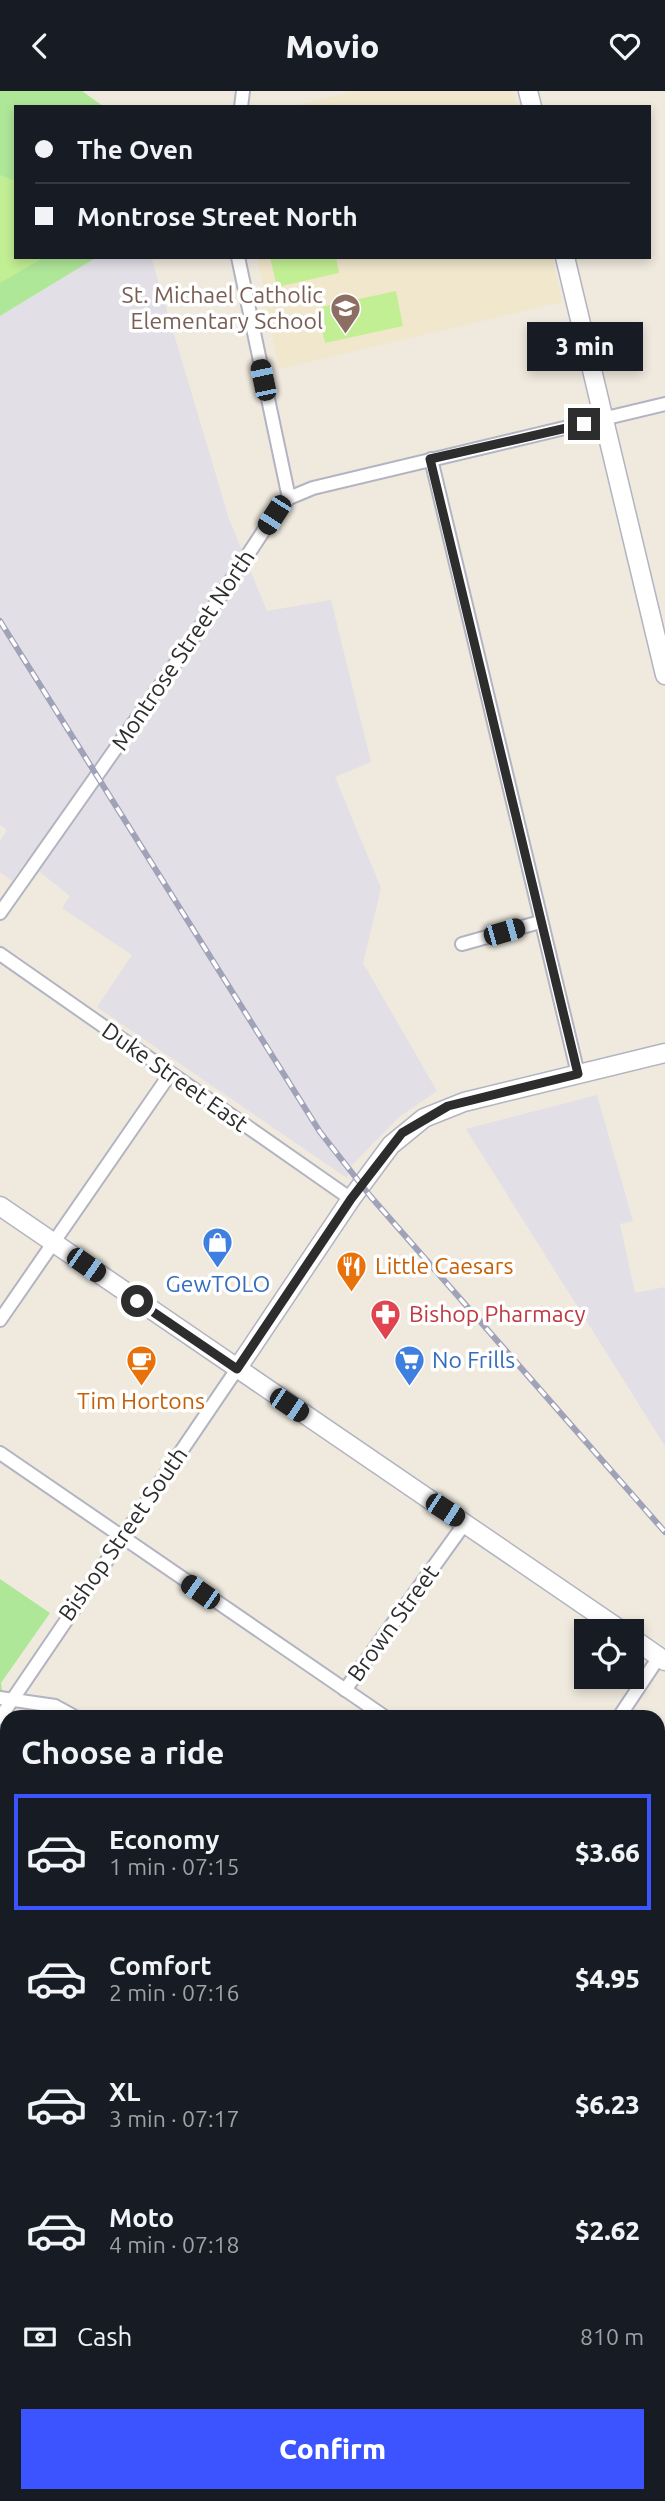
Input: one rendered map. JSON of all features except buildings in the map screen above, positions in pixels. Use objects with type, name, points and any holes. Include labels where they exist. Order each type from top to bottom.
[{"type":"main road","points":[[565,259],[665,675]]},
{"type":"main road","points":[[237,1369],[351,1199],[402,1133],[434,1112],[464,1101],[665,1053]]},
{"type":"main road","points":[[0,1206],[605,1619]]},
{"type":"main road","points":[[644,1646],[662,1659]]},
{"type":"street","points":[[238,259],[289,498],[313,488],[665,404]]},
{"type":"street","points":[[430,459],[578,1074]]},
{"type":"street","name":"Montrose Street North","points":[[0,913],[185,650],[274,515],[289,498]]},
{"type":"street","points":[[462,944],[540,922]]},
{"type":"street","name":"Duke Street East","points":[[0,954],[351,1199]]},
{"type":"street","points":[[0,1320],[170,1074]]},
{"type":"street","name":"Bishop Street South","points":[[5,1698],[237,1369]]},
{"type":"street","points":[[0,1453],[375,1710]]},
{"type":"street","name":"Brown Street","points":[[345,1690],[465,1523]]},
{"type":"street","points":[[624,1710],[662,1659]]},
{"type":"street","points":[[5,1698],[55,1706],[62,1710]]},
{"type":"shaded area","points":[[355,91],[513,91],[516,105],[299,105]]},
{"type":"shaded area","points":[[94,259],[152,259],[229,519],[267,611],[331,600],[371,762],[335,777],[381,888],[363,963],[437,1091],[399,1117],[352,1165],[347,1178],[97,1007],[132,955],[62,908],[70,896],[26,861],[12,881],[0,872],[0,841],[7,830],[0,825],[0,316]]},
{"type":"shaded area","name":"St. Michael Catholic Elementary School","points":[[257,259],[552,259],[562,302],[279,369]]},
{"type":"shaded area","points":[[597,1095],[633,1221],[620,1224],[635,1293],[665,1287],[665,1446],[466,1129]]},
{"type":"green space","points":[[0,91],[82,91],[101,105],[14,105],[14,259],[94,259],[0,316]]},
{"type":"green space","points":[[0,175],[14,180],[14,259],[42,259],[0,283]]},
{"type":"green space","points":[[270,259],[336,259],[339,273],[277,287]]},
{"type":"green space","points":[[396,291],[403,326],[325,343],[317,308]]},
{"type":"green space","points":[[0,1579],[50,1613],[1,1683],[6,1710],[0,1710]]},
{"type":"railway","points":[[0,621],[320,1132],[371,1197],[665,1532]]},
{"type":"place","name":"St. Michael Catholic Elementary School","points":[[346,335]]},
{"type":"place","name":"GewTOLO","points":[[218,1270]]},
{"type":"place","name":"Little Caesars","points":[[352,1293]]},
{"type":"place","name":"Bishop Pharmacy","points":[[386,1341]]},
{"type":"place","name":"Tim Hortons","points":[[141,1387]]},
{"type":"place","name":"No Frills","points":[[409,1387]]},
{"type":"route","points":[[137,1301],[237,1369],[351,1199],[402,1133],[448,1106],[578,1074],[430,459],[584,424]]}]
